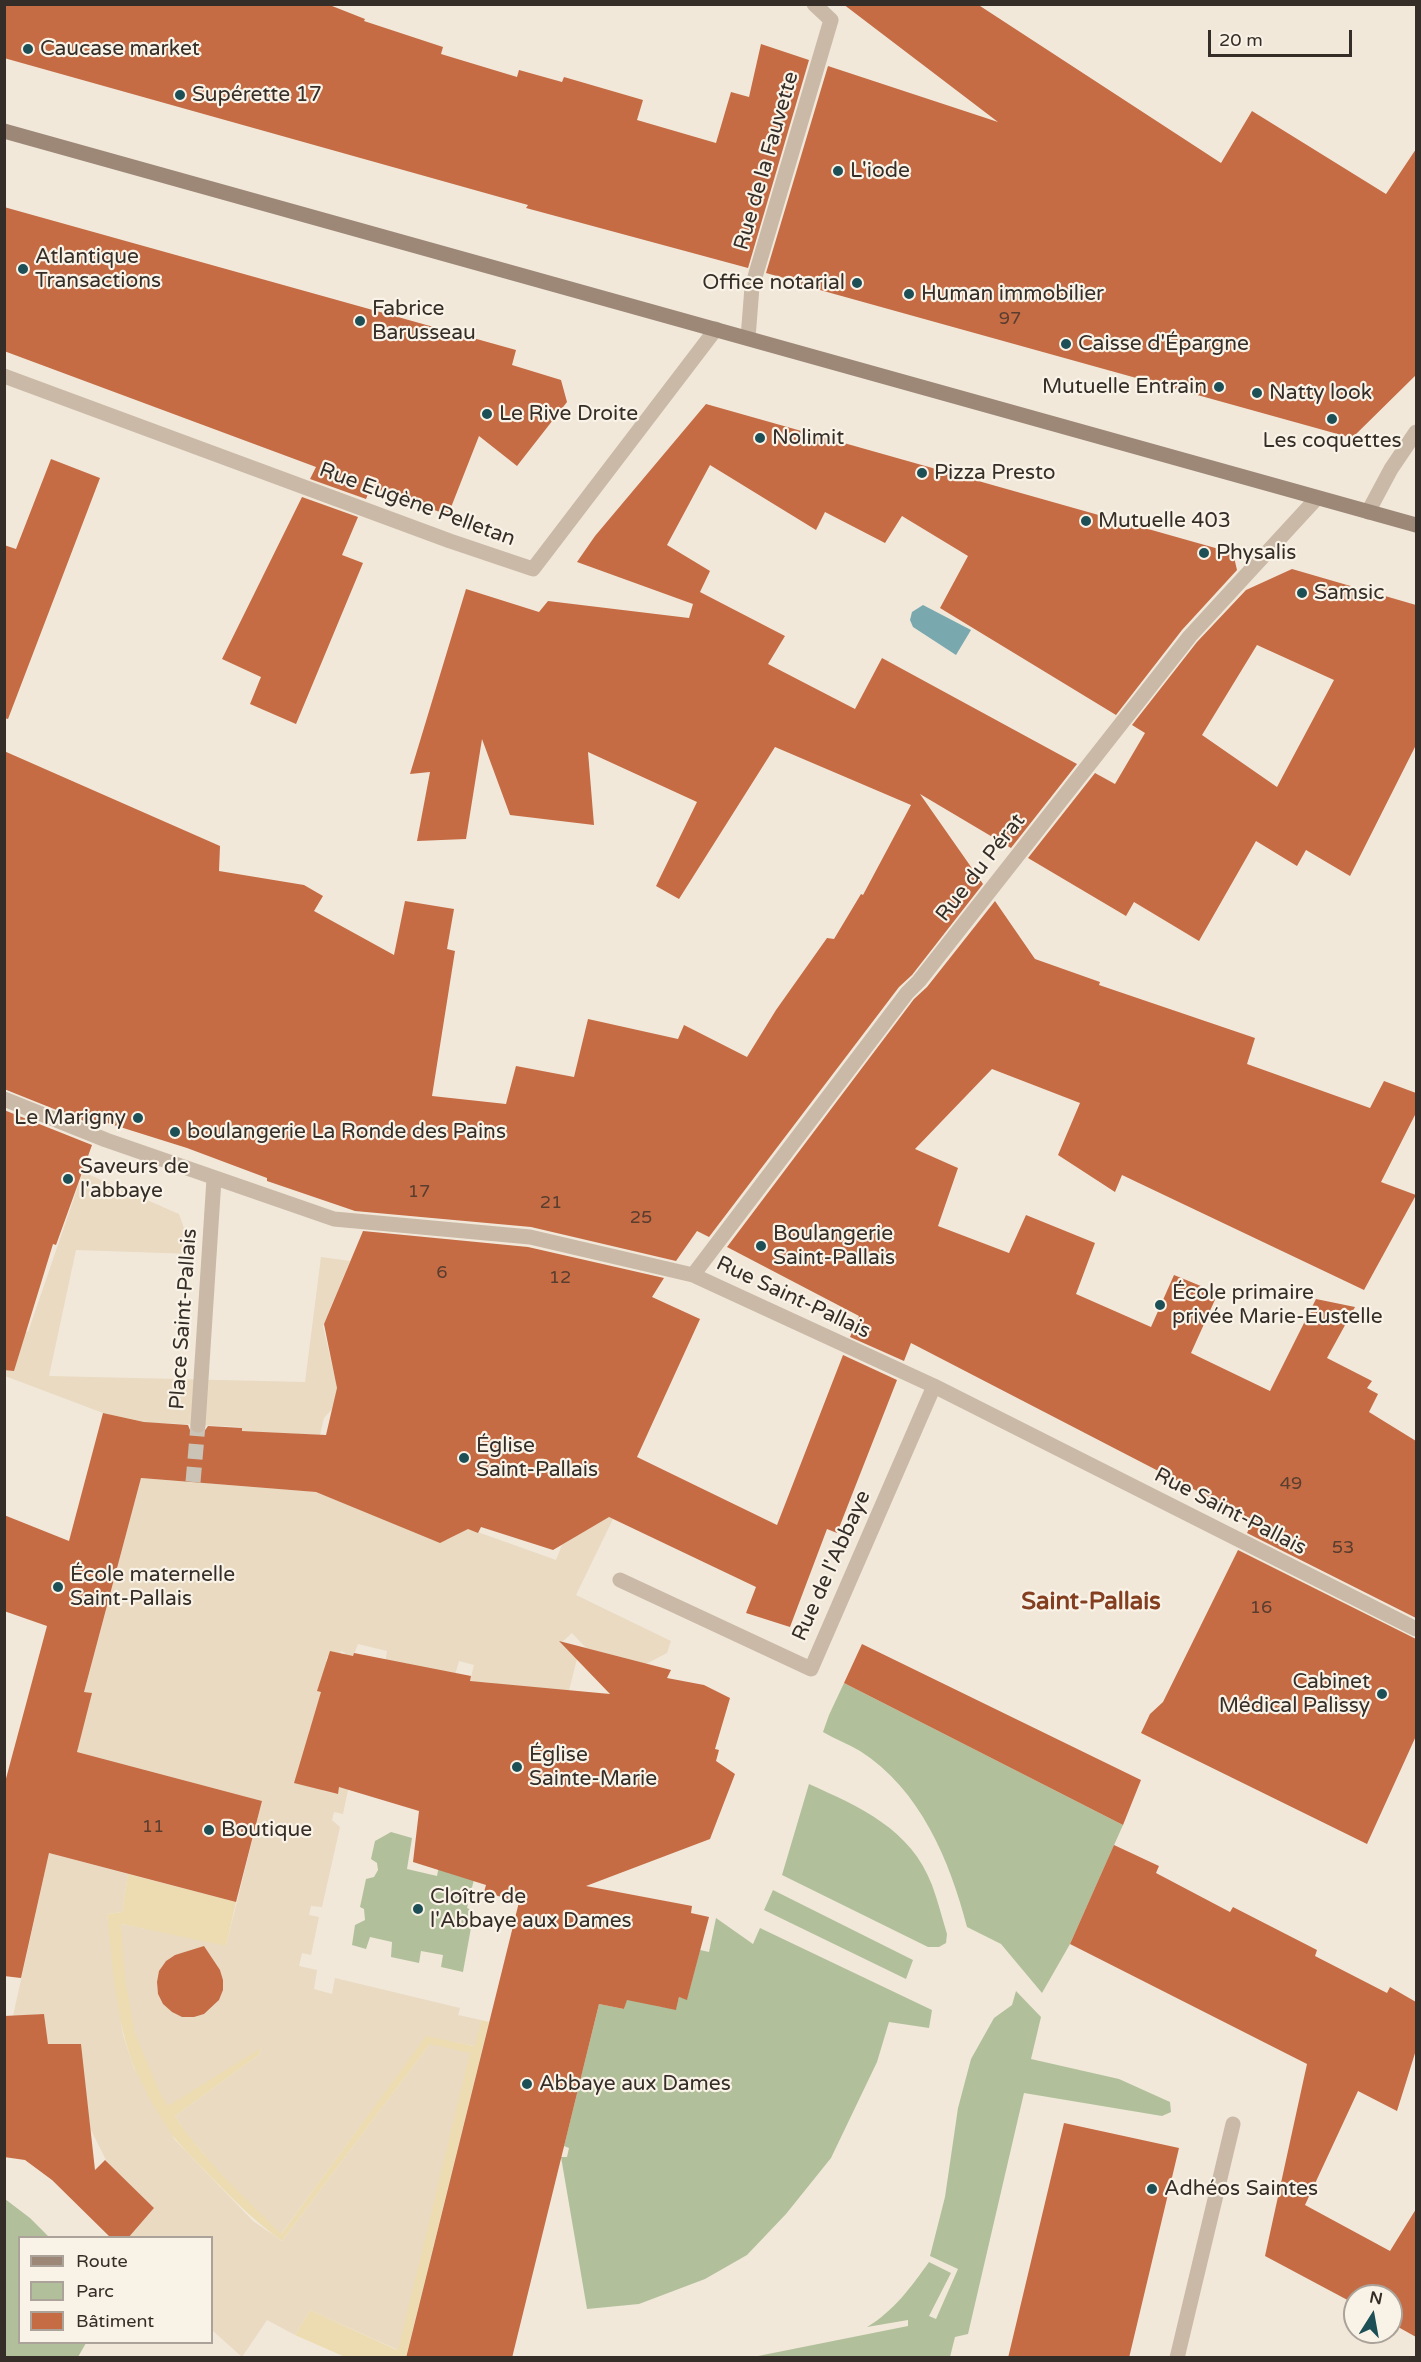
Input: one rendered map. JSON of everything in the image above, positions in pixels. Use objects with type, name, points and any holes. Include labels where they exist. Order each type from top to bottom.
[{"type":"main road","points":[[4,131],[1416,525]]},
{"type":"street","name":"Rue de la Fauvette","points":[[748,338],[752,287],[831,20],[814,4]]},
{"type":"street","name":"Rue Eugène Pelletan","points":[[4,376],[438,537],[533,569],[716,329]]},
{"type":"street","points":[[1368,512],[1391,469],[1416,432]]},
{"type":"street","name":"Rue du Pérat","points":[[693,1275],[907,993],[919,981],[1190,636],[1317,498]]},
{"type":"street","name":"Rue Saint-Pallais","points":[[4,1099],[106,1140],[334,1219],[530,1237],[693,1275],[934,1386],[1416,1629]]},
{"type":"street","name":"Place Saint-Pallais","points":[[198,1425],[214,1179]]},
{"type":"street","name":"Rue de l'Abbaye","points":[[620,1580],[811,1669],[934,1386]]},
{"type":"street","points":[[1178,2358],[1233,2124]]},
{"type":"green space","points":[[844,1683],[1123,1825],[1070,1944],[1042,1993],[1001,1944],[967,1927],[952,1877],[941,1852],[916,1806],[900,1785],[860,1751],[823,1732]]},
{"type":"green space","points":[[809,1784],[865,1811],[897,1834],[911,1849],[932,1885],[947,1934],[946,1943],[939,1947],[928,1947],[782,1875]]},
{"type":"green space","points":[[391,1832],[412,1838],[407,1869],[437,1876],[443,1846],[480,1855],[467,1908],[474,1911],[463,1972],[441,1967],[443,1955],[421,1951],[419,1963],[391,1957],[392,1942],[370,1937],[366,1949],[352,1945],[355,1925],[365,1920],[364,1909],[360,1907],[366,1879],[374,1877],[378,1870],[377,1863],[371,1859],[375,1841]]},
{"type":"green space","points":[[773,1890],[913,1960],[906,1979],[764,1910]]},
{"type":"green space","points":[[716,1918],[753,1944],[760,1928],[932,2010],[929,2028],[889,2022],[877,2062],[831,2158],[786,2214],[747,2255],[705,2279],[639,2304],[587,2309],[561,2157],[567,2157],[569,2148],[564,2146],[599,2004],[624,2009],[628,1995],[657,2006],[676,2009],[679,1997],[687,1999],[700,1950],[709,1952]]},
{"type":"green space","points":[[1016,1991],[1041,2017],[1031,2059],[1119,2079],[1170,2102],[1171,2112],[1162,2116],[1024,2093],[968,2334],[955,2337],[950,2357],[753,2357],[908,2326],[908,2320],[867,2327],[894,2306],[929,2262],[951,2273],[929,2316],[936,2319],[958,2269],[930,2256],[945,2197],[958,2108],[971,2059],[994,2018],[1012,2005]]},
{"type":"green space","points":[[5,2199],[30,2218],[48,2236],[18,2236],[18,2344],[85,2344],[78,2357],[5,2357]]},
{"type":"sand","points":[[128,1874],[236,1902],[226,1947],[121,1924],[135,2034],[261,2048],[259,2055],[175,2116],[212,2163],[282,2233],[426,2035],[474,2046],[481,2020],[489,2022],[406,2357],[345,2357],[295,2335],[310,2310],[397,2350],[430,2044],[282,2241],[245,2211],[177,2141],[159,2117],[132,2062],[117,2004],[107,1914],[122,1912]]},
{"type":"shaded area","points":[[83,1172],[179,1214],[193,1254],[76,1250],[49,1376],[305,1382],[321,1257],[350,1261],[323,1326],[338,1391],[332,1409],[324,1418],[320,1435],[242,1431],[241,1427],[161,1423],[159,1425],[103,1413],[5,1376],[4,1363],[17,1327],[28,1332]]},
{"type":"shaded area","points":[[141,1478],[316,1492],[447,1540],[458,1534],[455,1524],[556,1560],[562,1545],[570,1540],[566,1534],[606,1515],[613,1519],[576,1595],[671,1641],[667,1653],[646,1664],[586,1648],[572,1633],[561,1643],[577,1659],[566,1702],[492,1683],[484,1682],[482,1688],[469,1685],[474,1665],[459,1661],[453,1682],[418,1673],[407,1663],[385,1665],[387,1651],[358,1644],[353,1657],[346,1656],[341,1651],[327,1657],[326,1661],[330,1663],[318,1691],[324,1693],[315,1729],[310,1728],[309,1732],[314,1734],[323,1791],[337,1794],[340,1783],[349,1785],[343,1814],[334,1812],[332,1820],[340,1827],[322,1907],[311,1906],[309,1915],[319,1917],[311,1955],[302,1953],[299,1966],[317,1970],[314,1989],[332,1994],[335,1978],[460,2008],[458,2015],[481,2020],[475,2046],[426,2036],[281,2234],[221,2174],[175,2116],[259,2055],[261,2048],[168,2106],[135,2034],[125,1979],[121,1924],[226,1946],[262,1801],[77,1752],[91,1693],[84,1692]],"holes":[[[196,1951],[220,1970],[223,1990],[219,2000],[204,2014],[182,2017],[163,2004],[158,1994],[157,1982],[160,1971],[166,1961],[175,1955]]]},
{"type":"shaded area","points":[[49,1853],[128,1874],[122,1912],[107,1914],[114,1982],[123,2035],[134,2068],[175,2140],[253,2221],[282,2241],[430,2044],[470,2053],[398,2350],[310,2310],[295,2335],[267,2320],[242,2357],[213,2331],[213,2236],[129,2236],[154,2208],[107,2162],[90,2128],[81,2044],[48,2044],[44,2014],[13,2016]]},
{"type":"water","points":[[923,605],[971,630],[956,655],[913,627],[910,620],[912,612]]},
{"type":"building","points":[[4,4],[327,4],[365,19],[364,21],[443,47],[441,54],[517,77],[519,70],[562,82],[564,77],[643,100],[637,120],[716,143],[731,92],[749,97],[761,44],[809,60],[748,268],[526,208],[528,205],[4,58]]},
{"type":"building","points":[[843,4],[977,4],[1221,163],[1252,111],[1386,194],[1416,149],[1416,375],[1352,438],[784,280],[784,278],[766,273],[828,66],[998,122]]},
{"type":"building","points":[[4,207],[516,350],[512,365],[561,380],[567,402],[517,466],[479,436],[448,515],[371,487],[366,499],[310,479],[316,467],[4,351]]},
{"type":"building","points":[[706,404],[1233,553],[1237,570],[1182,630],[1116,715],[940,608],[968,556],[902,516],[885,543],[825,512],[816,530],[710,465],[667,545],[710,571],[700,592],[785,636],[768,664],[855,709],[882,658],[1077,764],[1011,848],[920,794],[983,884],[912,975],[899,987],[709,1237],[697,1231],[676,1261],[531,1227],[355,1211],[267,1181],[267,1178],[187,1148],[101,1121],[99,1127],[4,1089],[4,751],[220,846],[219,871],[304,885],[323,896],[314,911],[394,955],[405,901],[454,909],[447,949],[455,951],[432,1096],[506,1104],[516,1066],[574,1077],[588,1019],[678,1039],[684,1025],[747,1057],[776,1010],[827,938],[834,939],[861,894],[863,895],[911,805],[775,747],[679,899],[656,886],[697,802],[588,752],[594,825],[510,815],[482,739],[466,839],[417,841],[430,772],[410,774],[466,589],[539,612],[548,601],[689,618],[693,604],[577,562],[595,536]]},
{"type":"building","points":[[51,459],[100,478],[8,719],[4,718],[4,545],[16,549]]},
{"type":"building","points":[[302,497],[358,517],[342,555],[363,563],[296,724],[250,704],[261,677],[222,659]]},
{"type":"building","points":[[1292,569],[1416,605],[1416,745],[1350,876],[1306,850],[1297,866],[1256,841],[1199,941],[1134,902],[1126,916],[1028,858],[1095,773],[1115,784],[1145,733],[1132,725],[1197,642],[1246,590]],"holes":[[[1257,645],[1334,680],[1277,787],[1202,735]]]},
{"type":"building","points":[[995,901],[1035,959],[1100,982],[1099,985],[1255,1038],[1247,1064],[1370,1108],[1384,1081],[1416,1093],[1416,1113],[1381,1182],[1416,1195],[1364,1290],[1122,1175],[1115,1192],[1058,1155],[1080,1103],[992,1069],[915,1149],[958,1168],[938,1226],[1009,1253],[1026,1215],[1095,1243],[1076,1294],[1151,1327],[1174,1275],[1218,1293],[1191,1353],[1270,1391],[1316,1299],[1355,1307],[1327,1358],[1372,1381],[1367,1388],[1378,1394],[1369,1412],[1416,1441],[1416,1618],[1247,1533],[1253,1520],[911,1343],[904,1361],[850,1337],[859,1316],[727,1247],[914,999],[927,987]]},
{"type":"building","points":[[4,1110],[92,1145],[56,1245],[53,1244],[14,1371],[4,1370]]},
{"type":"building","points":[[363,1231],[528,1247],[664,1278],[652,1297],[700,1319],[637,1457],[777,1525],[843,1355],[897,1380],[837,1533],[827,1529],[790,1627],[746,1613],[756,1587],[609,1517],[553,1550],[481,1527],[478,1533],[468,1529],[440,1543],[316,1492],[141,1478],[84,1692],[92,1693],[77,1752],[262,1801],[236,1902],[49,1853],[21,1978],[4,1976],[4,1786],[47,1626],[4,1611],[4,1515],[69,1541],[103,1413],[144,1422],[188,1425],[190,1430],[197,1435],[203,1433],[208,1426],[242,1428],[242,1431],[326,1435],[337,1388],[324,1324]]},
{"type":"building","points":[[1238,1550],[1416,1639],[1416,1736],[1367,1844],[1141,1733],[1150,1714],[1163,1702]]},
{"type":"building","points":[[559,1641],[671,1670],[667,1678],[704,1685],[730,1698],[715,1749],[719,1750],[716,1761],[735,1774],[710,1839],[586,1886],[692,1906],[691,1913],[709,1917],[687,2000],[679,1997],[676,2010],[627,2000],[624,2009],[599,2004],[512,2358],[406,2358],[519,1902],[484,1892],[486,1885],[413,1862],[419,1811],[339,1787],[338,1794],[294,1783],[321,1692],[317,1691],[330,1651],[353,1656],[354,1653],[471,1676],[470,1681],[610,1694]]},
{"type":"building","points":[[862,1644],[1141,1780],[1123,1825],[844,1683]]},
{"type":"building","points":[[1114,1845],[1159,1866],[1156,1873],[1230,1912],[1233,1907],[1317,1950],[1315,1956],[1387,1993],[1390,1987],[1416,2002],[1416,2050],[1397,2111],[1358,2091],[1305,2205],[1390,2251],[1416,2209],[1416,2337],[1403,2330],[1403,2284],[1343,2284],[1343,2298],[1265,2256],[1307,2064],[1070,1944]]},
{"type":"building","points":[[204,1946],[220,1970],[223,1990],[219,2000],[204,2014],[182,2017],[163,2004],[158,1994],[159,1971],[166,1961],[175,1955]]},
{"type":"building","points":[[44,2014],[48,2044],[81,2044],[95,2170],[105,2160],[154,2208],[130,2236],[109,2236],[52,2180],[25,2160],[4,2157],[4,2016]]},
{"type":"building","points":[[1064,2123],[1179,2148],[1129,2358],[1008,2358]]},
{"type":"tunnel","points":[[193,1482],[198,1425]]},
{"type":"place","name":"Caucase market","points":[[28,49]]},
{"type":"place","name":"Supérette 17","points":[[180,95]]},
{"type":"place","name":"L'iode","points":[[838,171]]},
{"type":"place","name":"Atlantique Transactions","points":[[23,269]]},
{"type":"place","name":"Office notarial","points":[[857,283]]},
{"type":"place","name":"Human immobilier","points":[[909,294]]},
{"type":"place","name":"Fabrice Barusseau","points":[[360,321]]},
{"type":"place","name":"Caisse d'Épargne","points":[[1066,344]]},
{"type":"place","name":"Mutuelle Entrain","points":[[1219,387]]},
{"type":"place","name":"Natty look","points":[[1257,393]]},
{"type":"place","name":"Le Rive Droite","points":[[487,414]]},
{"type":"place","name":"Les coquettes","points":[[1332,419]]},
{"type":"place","name":"Nolimit","points":[[760,438]]},
{"type":"place","name":"Pizza Presto","points":[[922,473]]},
{"type":"place","name":"Mutuelle 403","points":[[1086,521]]},
{"type":"place","name":"Physalis","points":[[1204,553]]},
{"type":"place","name":"Samsic","points":[[1302,593]]},
{"type":"place","name":"Le Marigny","points":[[138,1118]]},
{"type":"place","name":"boulangerie La Ronde des Pains","points":[[175,1132]]},
{"type":"place","name":"Saveurs de l'abbaye","points":[[68,1179]]},
{"type":"place","name":"Boulangerie Saint-Pallais","points":[[761,1246]]},
{"type":"place","name":"École primaire privée Marie-Eustelle","points":[[1160,1305]]},
{"type":"place","name":"Église Saint-Pallais","points":[[464,1458]]},
{"type":"place","name":"École maternelle Saint-Pallais","points":[[58,1587]]},
{"type":"place","name":"Cabinet Médical Palissy","points":[[1382,1694]]},
{"type":"place","name":"Église Sainte-Marie","points":[[517,1767]]},
{"type":"place","name":"Boutique","points":[[209,1830]]},
{"type":"place","name":"Cloître de l'Abbaye aux Dames","points":[[418,1909]]},
{"type":"place","name":"Abbaye aux Dames","points":[[527,2084]]},
{"type":"place","name":"Adhéos Saintes","points":[[1152,2189]]},
{"type":"district","name":"Saint-Pallais","points":[[1091,1603]]}]
